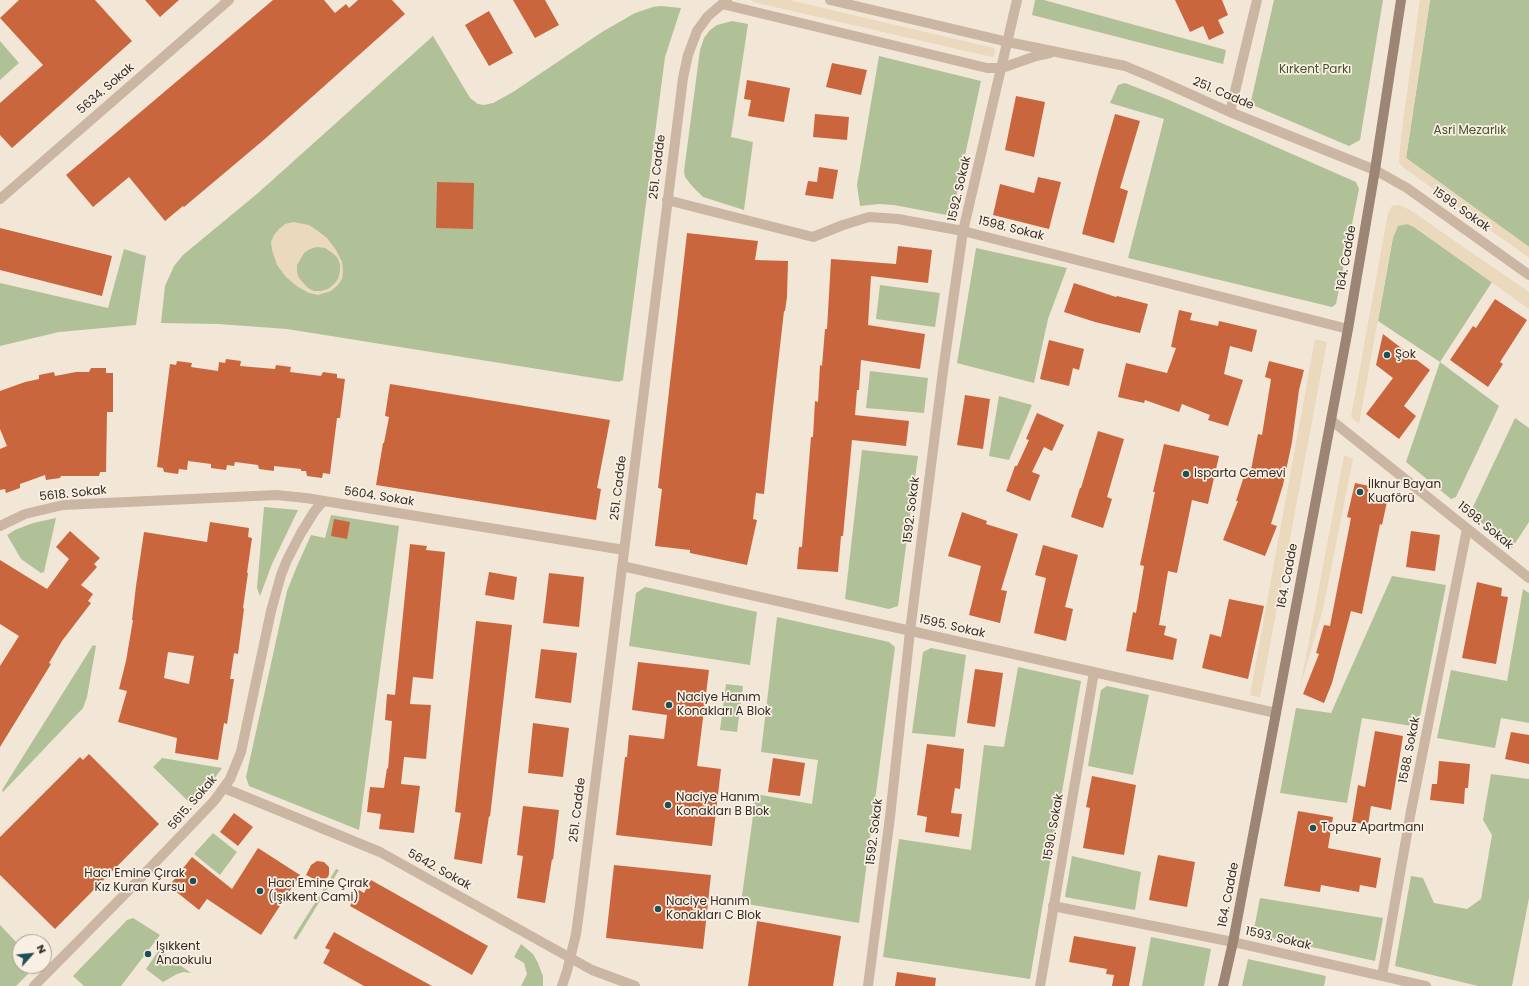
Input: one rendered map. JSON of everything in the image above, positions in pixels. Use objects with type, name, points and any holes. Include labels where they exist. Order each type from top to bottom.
[{"type":"main road","name":"164. Cadde","points":[[1223,986],[1233,942],[1348,329],[1375,170],[1401,0]]},
{"type":"street","name":"5634. Sokak","points":[[0,199],[229,0]]},
{"type":"street","name":"251. Cadde","points":[[830,0],[1008,42],[1112,63],[1138,71],[1230,112],[1375,170]]},
{"type":"street","name":"1592. Sokak","points":[[868,986],[889,824],[910,631],[942,371],[963,231],[1017,0]]},
{"type":"street","points":[[1230,112],[1257,0]]},
{"type":"street","name":"251. Cadde","points":[[562,986],[576,934],[580,905],[678,110],[688,55],[692,42],[702,23],[725,2],[987,68],[1002,68],[1036,56],[1057,52]]},
{"type":"street","name":"1599. Sokak","points":[[1375,170],[1407,188],[1529,275]]},
{"type":"street","name":"1598. Sokak","points":[[667,200],[813,237],[843,225],[869,217],[898,219],[963,231],[1348,329]]},
{"type":"street","name":"1598. Sokak","points":[[1331,420],[1529,578]]},
{"type":"street","name":"5604. Sokak","points":[[128,502],[262,495],[290,496],[624,550]]},
{"type":"street","name":"5615. Sokak","points":[[34,986],[127,892],[224,788],[236,766],[241,752],[271,611],[281,575],[301,533],[323,501]]},
{"type":"street","name":"5618. Sokak","points":[[0,526],[25,514],[41,509],[63,506],[128,502]]},
{"type":"street","name":"1588. Sokak","points":[[1382,976],[1411,811],[1467,529]]},
{"type":"street","name":"1595. Sokak","points":[[622,566],[1276,713]]},
{"type":"street","name":"1590. Sokak","points":[[1040,986],[1094,672]]},
{"type":"street","name":"5642. Sokak","points":[[224,788],[380,852],[600,974],[635,986]]},
{"type":"street","name":"1593. Sokak","points":[[1053,906],[1233,942],[1425,986]]},
{"type":"green space","points":[[1035,0],[1044,0],[1226,50],[1223,64],[1032,15]]},
{"type":"green space","name":"Kırkent Parkı","points":[[1274,0],[1383,0],[1360,140],[1349,146],[1255,106],[1251,101]]},
{"type":"green space","name":"Asri Mezarlık","points":[[1430,0],[1529,0],[1529,247],[1406,158]]},
{"type":"green space","points":[[661,6],[681,8],[665,57],[623,380],[619,382],[287,329],[218,324],[161,323],[165,286],[174,266],[183,255],[258,193],[433,36],[470,98],[478,104],[484,105],[493,103],[513,92],[602,32],[635,13]]},
{"type":"green space","points":[[732,21],[748,24],[731,137],[753,142],[744,210],[703,197],[685,177],[684,171],[700,50],[704,38],[710,30],[717,25]]},
{"type":"green space","points":[[0,41],[19,63],[0,80]]},
{"type":"green space","points":[[879,56],[981,81],[952,216],[894,205],[879,204],[860,206],[857,185]]},
{"type":"green space","points":[[1125,83],[1169,100],[1356,182],[1359,189],[1336,304],[1332,307],[1128,258],[1164,119],[1110,103],[1118,85]]},
{"type":"green space","points":[[1408,224],[1414,227],[1492,282],[1440,362],[1378,321],[1393,237],[1398,226]]},
{"type":"green space","points":[[976,248],[1067,268],[1048,319],[1034,383],[957,363]]},
{"type":"green space","points":[[124,249],[146,256],[136,325],[59,332],[0,346],[0,283],[108,308]]},
{"type":"green space","points":[[880,285],[940,293],[935,327],[876,319]]},
{"type":"green space","points":[[1440,362],[1499,406],[1456,497],[1451,499],[1406,462]]},
{"type":"green space","points":[[870,371],[928,378],[924,413],[866,408]]},
{"type":"green space","points":[[999,396],[1032,405],[1009,460],[989,456]]},
{"type":"green space","points":[[1515,418],[1529,428],[1529,522],[1512,548],[1472,515],[1472,509]]},
{"type":"green space","points":[[862,450],[918,456],[898,606],[889,609],[845,599]]},
{"type":"green space","points":[[264,507],[298,510],[272,564],[260,596],[257,588]]},
{"type":"green space","points":[[331,515],[399,526],[359,830],[249,786],[246,777],[287,591],[311,535],[325,538]]},
{"type":"green space","points":[[56,518],[44,572],[41,573],[21,559],[7,535],[33,523]]},
{"type":"green space","points":[[1392,576],[1446,585],[1418,727],[1362,718],[1347,803],[1280,793],[1296,708],[1331,713]]},
{"type":"green space","points":[[645,587],[757,612],[750,665],[629,646],[636,593]]},
{"type":"green space","points":[[1523,589],[1529,593],[1529,723],[1501,718],[1495,748],[1437,738],[1451,670],[1507,681]]},
{"type":"green space","points":[[777,617],[889,642],[895,647],[859,923],[741,903],[756,794],[812,804],[818,760],[761,752]]},
{"type":"green space","points":[[93,645],[96,646],[87,697],[83,708],[3,792],[2,790]]},
{"type":"green space","points":[[931,648],[966,655],[955,737],[912,733],[923,652]]},
{"type":"green space","points":[[1018,667],[1081,681],[1030,979],[883,957],[899,839],[971,850],[984,745],[1004,747]]},
{"type":"green space","points":[[726,684],[743,686],[737,732],[720,730]]},
{"type":"green space","points":[[1107,686],[1149,695],[1133,775],[1088,766],[1101,690]]},
{"type":"green space","points":[[162,758],[222,768],[191,804],[153,767]]},
{"type":"green space","points":[[1491,774],[1529,779],[1529,898],[1512,986],[1478,986],[1395,966],[1411,876],[1423,878],[1434,903],[1467,909],[1481,899],[1492,835],[1483,820]]},
{"type":"green space","points":[[213,833],[237,852],[220,875],[194,854]]},
{"type":"green space","points":[[1072,856],[1141,872],[1135,910],[1065,897]]},
{"type":"green space","points":[[336,869],[339,870],[296,940],[293,938]]},
{"type":"green space","points":[[1260,898],[1383,918],[1375,961],[1253,934]]},
{"type":"green space","points":[[133,918],[160,935],[121,986],[84,986],[73,976],[127,920]]},
{"type":"green space","points":[[0,925],[12,938],[12,974],[28,974],[16,986],[0,986]]},
{"type":"green space","points":[[1151,937],[1211,949],[1204,986],[1142,986]]},
{"type":"green space","points":[[521,944],[533,954],[538,963],[543,976],[543,986],[521,986],[527,974],[524,963],[514,957]]},
{"type":"green space","points":[[159,950],[191,973],[184,972],[177,974],[163,982],[146,969]]},
{"type":"green space","points":[[1248,959],[1326,976],[1324,986],[1242,986]]},
{"type":"shaded area","points":[[751,0],[789,0],[994,48],[994,56],[992,57],[753,2]]},
{"type":"shaded area","points":[[1420,0],[1430,0],[1406,158],[1529,247],[1529,258],[1404,168],[1399,162],[1401,136]]},
{"type":"shaded area","points":[[1399,205],[1410,210],[1529,292],[1529,309],[1414,227],[1408,224],[1398,226],[1393,237],[1359,424],[1351,417],[1388,213],[1392,206]]},
{"type":"shaded area","points":[[293,222],[309,225],[327,238],[336,250],[342,262],[343,271],[342,279],[331,291],[318,295],[309,293],[298,287],[286,277],[277,265],[271,242],[274,235],[285,224]],"holes":[[[317,247],[325,248],[337,257],[340,264],[338,279],[328,289],[314,291],[308,288],[299,278],[297,265],[304,253],[310,249]]]},
{"type":"shaded area","points":[[1315,339],[1327,342],[1260,698],[1250,695]]},
{"type":"shaded area","points":[[1344,455],[1353,459],[1323,609],[1300,688]]},
{"type":"building","points":[[19,0],[95,0],[132,41],[12,148],[0,135],[0,103],[43,65],[0,18]]},
{"type":"building","points":[[145,0],[179,0],[160,17]]},
{"type":"building","points":[[273,0],[324,0],[335,13],[346,4],[349,8],[358,0],[392,0],[405,14],[266,138],[184,207],[183,206],[165,221],[129,177],[93,207],[66,175]]},
{"type":"building","points":[[513,0],[545,0],[559,25],[535,38]]},
{"type":"building","points":[[1175,0],[1222,0],[1228,15],[1218,20],[1224,33],[1209,40],[1203,26],[1190,32]]},
{"type":"building","points":[[489,11],[513,53],[489,66],[465,25]]},
{"type":"building","points":[[832,63],[867,70],[861,95],[826,87]]},
{"type":"building","points":[[747,80],[790,88],[784,122],[748,116],[751,100],[744,99]]},
{"type":"building","points":[[1016,96],[1045,102],[1034,157],[1005,150]]},
{"type":"building","points":[[815,114],[849,117],[847,140],[813,137]]},
{"type":"building","points":[[1115,114],[1140,121],[1120,188],[1128,191],[1114,243],[1082,234]]},
{"type":"building","points":[[819,167],[838,170],[833,199],[805,195],[808,181],[817,182]]},
{"type":"building","points":[[1038,177],[1061,182],[1049,229],[993,215],[1000,184],[1034,193]]},
{"type":"building","points":[[437,182],[474,183],[473,229],[436,228]]},
{"type":"building","points":[[0,228],[112,256],[102,296],[0,270]]},
{"type":"building","points":[[687,233],[758,241],[755,260],[788,261],[787,297],[784,311],[764,494],[756,493],[753,519],[757,520],[747,565],[690,553],[690,550],[655,546],[662,489],[658,488]]},
{"type":"building","points":[[898,246],[932,250],[928,283],[871,276],[868,325],[925,334],[920,369],[861,360],[859,390],[857,390],[855,415],[909,421],[906,446],[852,440],[838,572],[797,569],[799,547],[802,547],[811,437],[813,437],[815,401],[818,402],[820,365],[822,366],[825,329],[827,329],[831,259],[896,264]]},
{"type":"building","points":[[1074,283],[1116,297],[1148,304],[1140,333],[1095,322],[1064,312]]},
{"type":"building","points":[[1495,299],[1527,320],[1500,362],[1503,364],[1488,387],[1450,360],[1473,326],[1476,328]]},
{"type":"building","points":[[1179,310],[1192,313],[1190,320],[1218,326],[1219,321],[1257,330],[1252,352],[1230,346],[1224,374],[1243,380],[1228,426],[1208,420],[1210,415],[1182,404],[1179,412],[1145,400],[1144,403],[1118,397],[1126,363],[1167,373],[1176,348],[1171,347]]},
{"type":"building","points":[[1383,334],[1430,370],[1404,406],[1416,416],[1399,439],[1366,414],[1393,378],[1376,365]]},
{"type":"building","points":[[1049,340],[1084,349],[1079,370],[1073,368],[1069,386],[1040,379]]},
{"type":"building","points":[[226,359],[241,361],[240,366],[275,369],[276,365],[291,367],[290,372],[321,376],[323,372],[337,374],[337,378],[345,379],[340,418],[337,418],[330,474],[323,473],[322,478],[307,476],[306,471],[301,471],[301,469],[274,466],[274,471],[259,469],[258,465],[235,462],[234,466],[227,465],[226,470],[211,468],[211,464],[188,461],[187,470],[179,469],[178,474],[164,472],[163,468],[157,467],[170,364],[176,365],[177,361],[192,363],[191,367],[218,371],[219,362],[225,363]]},
{"type":"building","points":[[1269,361],[1304,370],[1299,390],[1292,442],[1283,485],[1271,524],[1277,526],[1265,556],[1223,540],[1238,501],[1236,501],[1245,473],[1250,475],[1258,434],[1262,435],[1271,379],[1265,377]]},
{"type":"building","points":[[91,368],[106,368],[106,373],[113,373],[113,412],[107,412],[106,472],[100,472],[99,476],[61,476],[60,478],[46,480],[45,475],[20,484],[20,488],[6,493],[5,489],[0,490],[0,449],[7,446],[0,429],[0,391],[25,382],[39,379],[39,375],[54,372],[55,376],[76,372],[89,372]]},
{"type":"building","points":[[390,384],[610,420],[597,488],[601,489],[596,520],[376,485],[389,417],[385,416]]},
{"type":"building","points":[[965,395],[990,399],[983,449],[957,445]]},
{"type":"building","points":[[1037,413],[1064,425],[1052,451],[1044,447],[1032,472],[1040,475],[1030,501],[1006,491],[1015,466],[1017,466],[1029,440],[1026,439]]},
{"type":"building","points":[[1098,431],[1124,439],[1107,497],[1112,499],[1103,528],[1071,517]]},
{"type":"building","points":[[1164,444],[1219,456],[1208,504],[1192,500],[1177,573],[1168,571],[1159,625],[1166,626],[1164,635],[1177,639],[1173,660],[1126,651],[1133,612],[1136,613],[1144,566],[1140,565],[1155,492],[1153,492]]},
{"type":"building","points":[[1355,483],[1369,486],[1368,492],[1388,497],[1382,525],[1380,524],[1362,614],[1351,611],[1332,683],[1324,703],[1303,694],[1319,654],[1316,653],[1324,625],[1330,626],[1351,518],[1347,517]]},
{"type":"building","points":[[962,512],[987,521],[986,524],[1018,534],[1001,590],[1007,591],[1000,623],[969,615],[981,566],[948,556]]},
{"type":"building","points":[[334,519],[350,522],[347,539],[331,536]]},
{"type":"building","points":[[210,522],[249,528],[248,537],[252,538],[238,654],[234,653],[230,679],[234,679],[227,724],[224,723],[218,760],[175,753],[177,738],[118,722],[127,691],[119,689],[126,661],[133,620],[136,586],[144,532],[207,542]],"holes":[[[168,652],[194,656],[189,684],[164,678]]]},
{"type":"building","points":[[70,531],[100,558],[94,564],[97,567],[81,585],[93,594],[88,601],[91,603],[62,641],[49,663],[51,664],[0,747],[0,666],[19,636],[0,624],[0,560],[47,589],[69,559],[56,547]]},
{"type":"building","points":[[1411,531],[1440,535],[1435,571],[1406,567]]},
{"type":"building","points":[[410,544],[427,546],[426,550],[445,552],[433,679],[413,677],[410,704],[431,705],[426,759],[404,757],[401,784],[420,786],[414,833],[379,829],[381,814],[367,812],[370,787],[384,788],[387,768],[388,769],[392,721],[385,720],[387,694],[395,695]]},
{"type":"building","points":[[1043,545],[1078,555],[1065,607],[1073,609],[1066,641],[1034,633],[1046,578],[1035,575]]},
{"type":"building","points":[[489,572],[517,577],[514,600],[485,595]]},
{"type":"building","points":[[549,573],[584,577],[579,627],[543,623]]},
{"type":"building","points":[[1477,582],[1502,588],[1501,596],[1508,597],[1496,664],[1462,658]]},
{"type":"building","points":[[1229,599],[1264,606],[1248,679],[1202,668],[1210,634],[1221,637]]},
{"type":"building","points":[[476,621],[512,625],[490,817],[489,816],[482,864],[454,859],[461,813],[455,812]]},
{"type":"building","points":[[541,649],[577,653],[571,703],[535,698]]},
{"type":"building","points":[[638,662],[709,670],[697,766],[721,769],[712,846],[616,835],[629,735],[664,739],[667,715],[632,710]]},
{"type":"building","points":[[975,669],[1003,673],[995,727],[967,723]]},
{"type":"building","points":[[533,723],[569,728],[563,777],[528,773]]},
{"type":"building","points":[[1375,731],[1403,736],[1391,810],[1371,806],[1368,825],[1352,822],[1358,785],[1365,787]]},
{"type":"building","points":[[1511,732],[1529,735],[1529,764],[1505,759]]},
{"type":"building","points":[[927,744],[964,749],[960,789],[955,788],[951,813],[962,814],[959,837],[925,832],[927,817],[917,815]]},
{"type":"building","points":[[89,754],[159,824],[55,929],[0,875],[0,837],[80,757],[83,760]]},
{"type":"building","points":[[773,758],[805,763],[800,796],[768,792]]},
{"type":"building","points":[[1439,761],[1470,764],[1468,788],[1465,788],[1464,804],[1430,800],[1432,784],[1437,784]]},
{"type":"building","points":[[1092,776],[1136,785],[1124,855],[1083,848],[1090,808],[1086,807]]},
{"type":"building","points":[[523,806],[559,810],[553,860],[552,859],[545,903],[517,898],[523,856],[517,855]]},
{"type":"building","points":[[1298,811],[1333,817],[1328,848],[1381,858],[1376,888],[1360,885],[1359,892],[1321,885],[1320,892],[1284,886]]},
{"type":"building","points":[[234,813],[253,827],[238,846],[220,832]]},
{"type":"building","name":"Hacı Emine Çırak (Işıkkent Cami)","points":[[258,848],[300,875],[261,935],[207,899],[199,910],[169,886],[192,857],[232,889]]},
{"type":"building","points":[[1158,855],[1195,862],[1187,907],[1149,900]]},
{"type":"building","points":[[317,861],[324,862],[329,867],[328,877],[322,881],[306,875],[311,865]]},
{"type":"building","name":"Naciye Hanım Konakları C Blok","points":[[614,865],[711,875],[703,949],[606,938]]},
{"type":"building","points":[[371,880],[488,946],[472,975],[350,906],[359,890],[364,893]]},
{"type":"building","points":[[757,921],[841,936],[833,986],[748,986]]},
{"type":"building","points":[[334,932],[432,986],[364,986],[323,963],[330,950],[325,948]]},
{"type":"building","points":[[1074,936],[1136,947],[1129,986],[1112,986],[1114,975],[1106,974],[1107,969],[1069,962]]},
{"type":"building","points":[[897,972],[936,978],[935,986],[895,986]]},
{"type":"place","name":"Şok","points":[[1387,355]]},
{"type":"place","name":"Isparta Cemevi","points":[[1186,474]]},
{"type":"place","name":"İlknur Bayan Kuaförü","points":[[1360,492]]},
{"type":"place","name":"Naciye Hanım Konakları A Blok","points":[[669,705]]},
{"type":"place","name":"Naciye Hanım Konakları B Blok","points":[[668,805]]},
{"type":"place","name":"Topuz Apartmanı","points":[[1313,828]]},
{"type":"place","name":"Hacı Emine Çırak Kız Kuran Kursu","points":[[193,881]]},
{"type":"place","name":"Hacı Emine Çırak (Işıkkent Cami)","points":[[260,891]]},
{"type":"place","name":"Naciye Hanım Konakları C Blok","points":[[658,909]]},
{"type":"place","name":"Işıkkent Anaokulu","points":[[148,954]]}]
